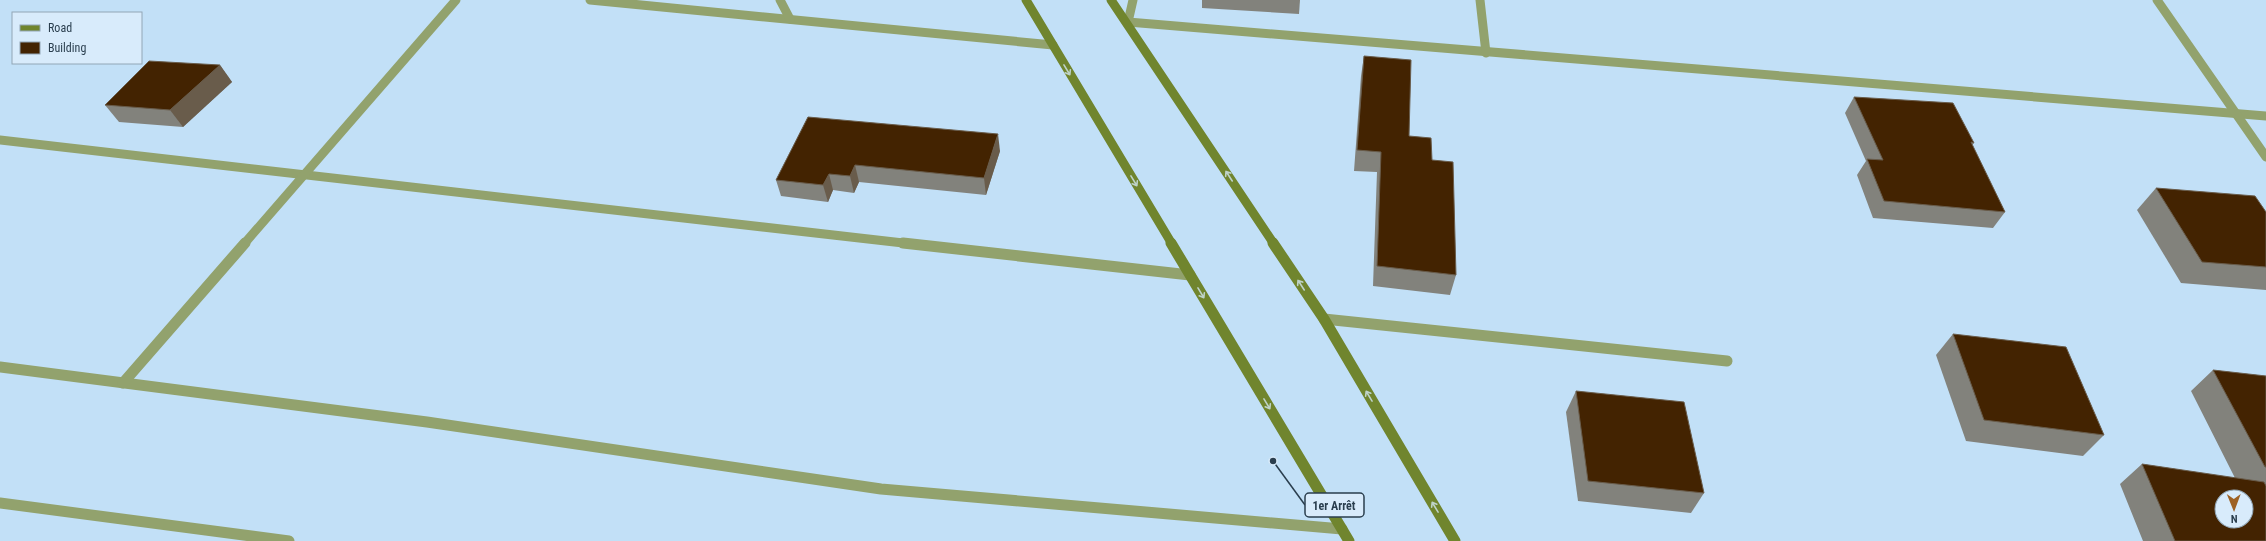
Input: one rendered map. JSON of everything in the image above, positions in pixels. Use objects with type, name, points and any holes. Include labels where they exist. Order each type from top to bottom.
[{"type":"main road","points":[[1026,0],[1349,541]]},
{"type":"main road","points":[[1112,0],[1324,319],[1455,541]]},
{"type":"street","points":[[123,383],[456,0]]},
{"type":"street","points":[[590,0],[1053,45]]},
{"type":"street","points":[[780,0],[790,19]]},
{"type":"street","points":[[1133,0],[1128,22],[1486,53],[2234,112],[2266,116]]},
{"type":"street","points":[[1480,0],[1486,53]]},
{"type":"street","points":[[2157,0],[2266,157]]},
{"type":"street","points":[[0,140],[302,176],[1190,275]]},
{"type":"street","points":[[1324,319],[1728,360]]},
{"type":"street","points":[[0,367],[427,422],[881,489],[1342,529]]},
{"type":"street","points":[[0,503],[289,541]]},
{"type":"building","points":[[1364,56],[1411,60],[1409,136],[1431,138],[1432,160],[1453,162],[1456,275],[1377,266],[1381,152],[1357,150]]},
{"type":"building","points":[[149,61],[220,65],[170,110],[105,105]]},
{"type":"building","points":[[1854,97],[1953,103],[1974,143],[1971,142],[2005,212],[1884,201],[1867,159],[1883,160]]},
{"type":"building","points":[[808,117],[998,134],[984,178],[855,165],[850,176],[829,174],[823,185],[776,180]]},
{"type":"building","points":[[2156,188],[2255,196],[2266,212],[2266,267],[2202,262]]},
{"type":"building","points":[[1953,334],[2066,347],[2104,435],[1984,420]]},
{"type":"building","points":[[2213,370],[2266,376],[2266,467],[2265,467]]},
{"type":"building","points":[[1576,391],[1684,402],[1704,493],[1588,481]]},
{"type":"building","points":[[2142,464],[2264,482],[2266,486],[2266,541],[2175,541]]},
{"type":"place","name":"1er Arrêt","points":[[1273,461]]}]
